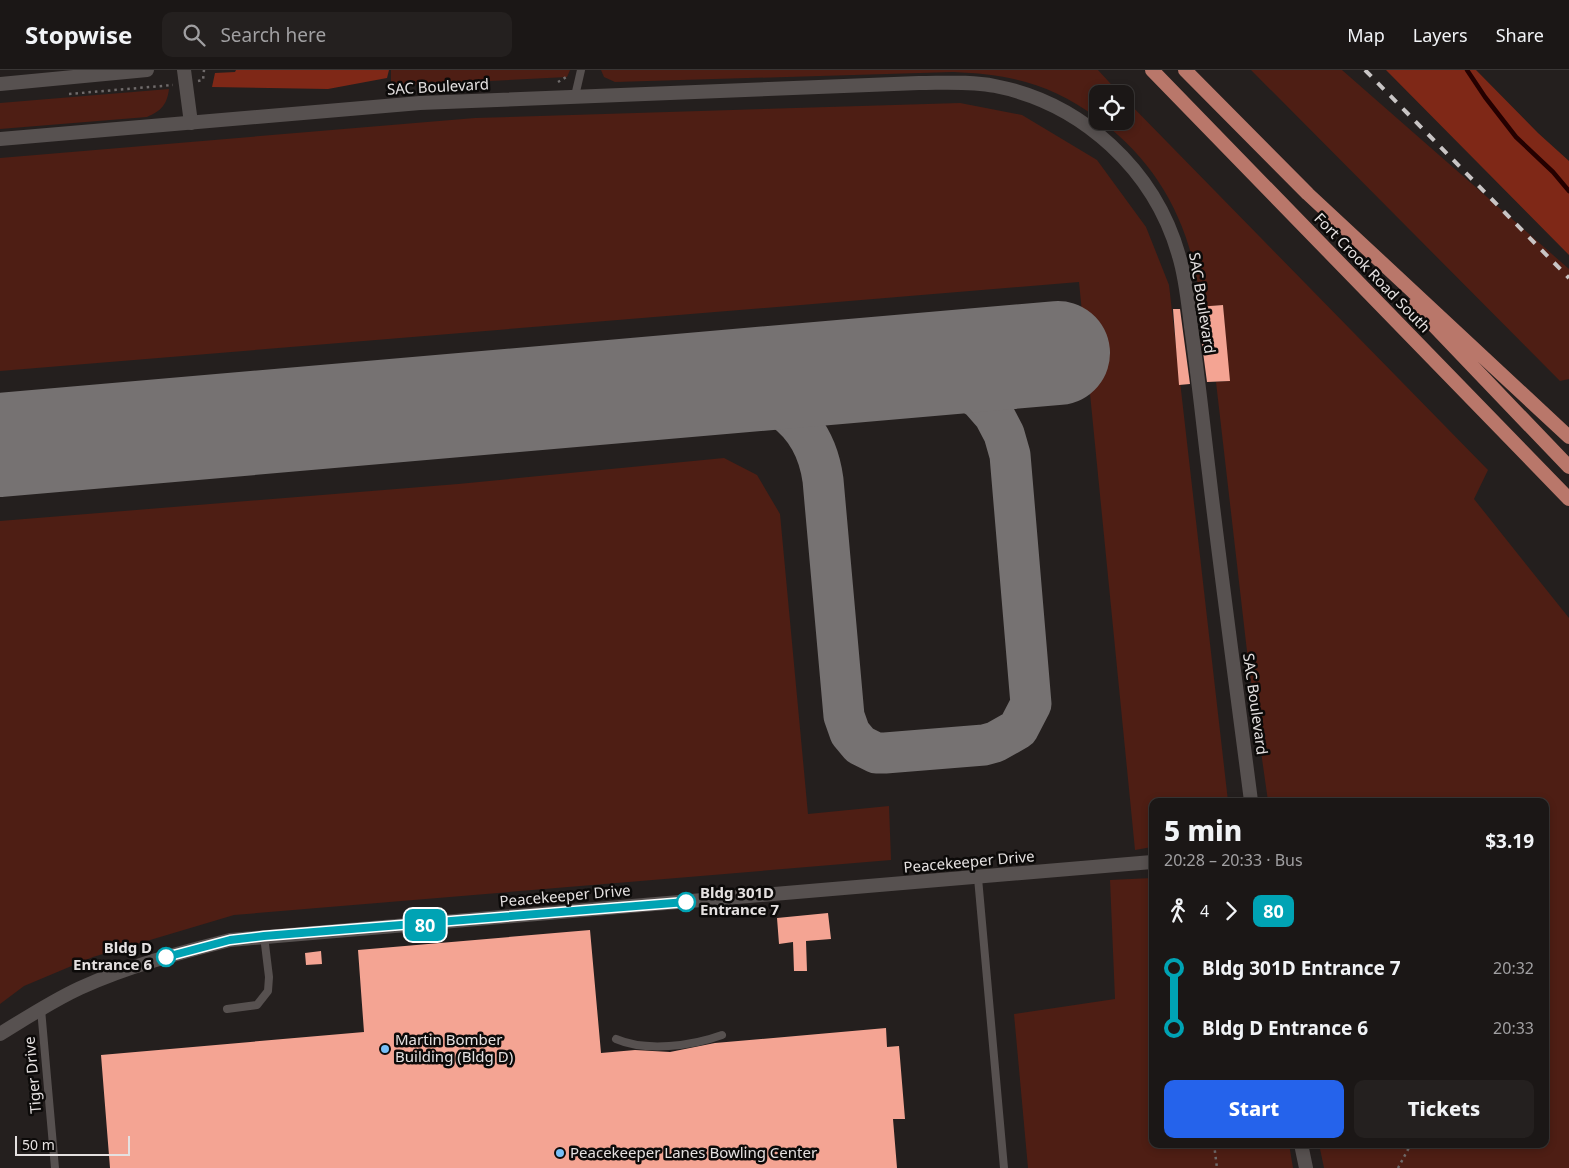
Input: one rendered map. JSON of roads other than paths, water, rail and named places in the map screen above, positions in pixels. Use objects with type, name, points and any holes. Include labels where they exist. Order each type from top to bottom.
[{"type":"main road","name":"Fort Crook Road South","points":[[1152,70],[1569,499]]},
{"type":"main road","name":"Fort Crook Road South","points":[[1185,70],[1308,194],[1569,437]]},
{"type":"main road","points":[[1308,194],[1569,467]]},
{"type":"street","points":[[0,84],[147,70]]},
{"type":"street","points":[[184,70],[192,123]]},
{"type":"street","name":"SAC Boulevard","points":[[0,139],[420,103],[919,83],[962,82],[994,86],[1019,92],[1062,110],[1083,122],[1123,157],[1145,183],[1166,220],[1183,271],[1252,798]]},
{"type":"street","name":"Peacekeeper Drive","points":[[0,1034],[80,988],[138,966],[230,940],[1149,862]]},
{"type":"street","points":[[1302,1148],[1306,1168]]},
{"type":"lane","points":[[575,96],[581,70]]},
{"type":"lane","points":[[978,878],[1004,1168]]},
{"type":"lane","points":[[227,1009],[257,1005],[268,991],[269,977],[264,936]]},
{"type":"lane","name":"Tiger Drive","points":[[41,1009],[55,1168]]},
{"type":"lane","points":[[616,1039],[630,1045],[661,1045],[705,1041],[722,1035]]},
{"type":"waterway","points":[[1467,70],[1516,137],[1553,172],[1569,191]]},
{"type":"railway","points":[[1365,70],[1569,278]]},
{"type":"place","name":"Bldg 301D Entrance 7","points":[[686,902]]},
{"type":"place","name":"Bldg D Entrance 6","points":[[166,957]]},
{"type":"place","name":"Martin Bomber Building (Bldg D)","points":[[385,1049]]},
{"type":"place","name":"Peacekeeper Lanes Bowling Center","points":[[560,1153]]}]
